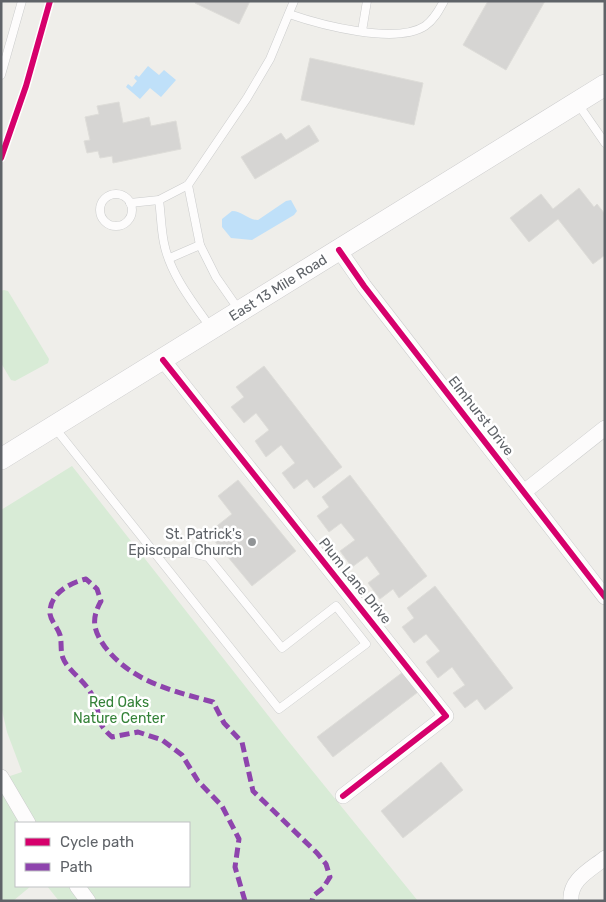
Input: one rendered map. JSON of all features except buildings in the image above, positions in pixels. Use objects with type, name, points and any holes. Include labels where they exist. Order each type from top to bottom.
[{"type":"main road","name":"East 13 Mile Road","points":[[1,459],[605,86]]},
{"type":"street","name":"Elmhurst Drive","points":[[339,250],[364,286],[605,597]]},
{"type":"street","name":"Plum Lane Drive","points":[[163,360],[446,716],[344,796]]},
{"type":"street","points":[[524,492],[605,428]]},
{"type":"street","points":[[1,778],[27,822]]},
{"type":"street","points":[[571,895],[580,877],[605,858]]},
{"type":"street","points":[[77,887],[88,901]]},
{"type":"lane","points":[[1,75],[22,1]]},
{"type":"lane","points":[[130,203],[159,200],[188,185],[247,98],[270,59],[294,1]]},
{"type":"lane","points":[[362,31],[367,1]]},
{"type":"lane","points":[[290,14],[306,20],[362,31],[395,34],[412,32],[426,26],[434,18],[444,1]]},
{"type":"lane","points":[[577,103],[605,143]]},
{"type":"lane","points":[[188,185],[200,245],[216,277],[241,312]]},
{"type":"lane","points":[[112,194],[123,196],[130,203],[132,213],[122,225],[112,226],[101,216],[103,200],[112,194]]},
{"type":"lane","points":[[159,200],[164,244],[187,294],[212,329]]},
{"type":"lane","points":[[170,258],[200,245]]},
{"type":"lane","points":[[54,427],[279,709],[366,644],[336,606],[282,648],[208,557],[192,553],[155,553]]},
{"type":"green space","points":[[1,291],[8,291],[49,359],[48,363],[15,381],[11,380],[1,363]]},
{"type":"green space","name":"Red Oaks Nature Center","points":[[72,466],[285,737],[418,901],[59,901],[48,887],[190,887],[190,822],[15,822],[15,887],[30,887],[13,901],[1,901],[1,779],[22,772],[7,732],[1,706],[1,510]]},
{"type":"water","points":[[148,66],[159,75],[164,70],[176,80],[161,97],[150,88],[140,99],[126,87],[128,84],[132,87],[137,81],[134,78],[136,75],[139,77]]},
{"type":"water","points":[[291,200],[297,211],[294,215],[252,240],[231,238],[222,227],[222,219],[232,211],[258,220],[286,201]]},
{"type":"marked path","points":[[245,901],[235,867],[239,839],[222,806],[198,781],[182,755],[162,740],[138,732],[112,737],[100,722],[96,704],[90,692],[65,663],[60,635],[50,614],[56,595],[73,583],[86,579],[97,589],[101,601],[96,613],[96,630],[105,647],[116,659],[140,677],[154,684],[213,702],[224,723],[242,742],[253,791],[326,864],[330,877],[323,888],[313,896],[312,901]]},
{"type":"cycle path","points":[[1,158],[26,86],[50,1]]},
{"type":"cycle path","points":[[339,250],[364,286],[605,597]]},
{"type":"cycle path","points":[[163,360],[446,716],[343,796]]},
{"type":"place","name":"St. Patrick's Episcopal Church","points":[[252,542]]}]
